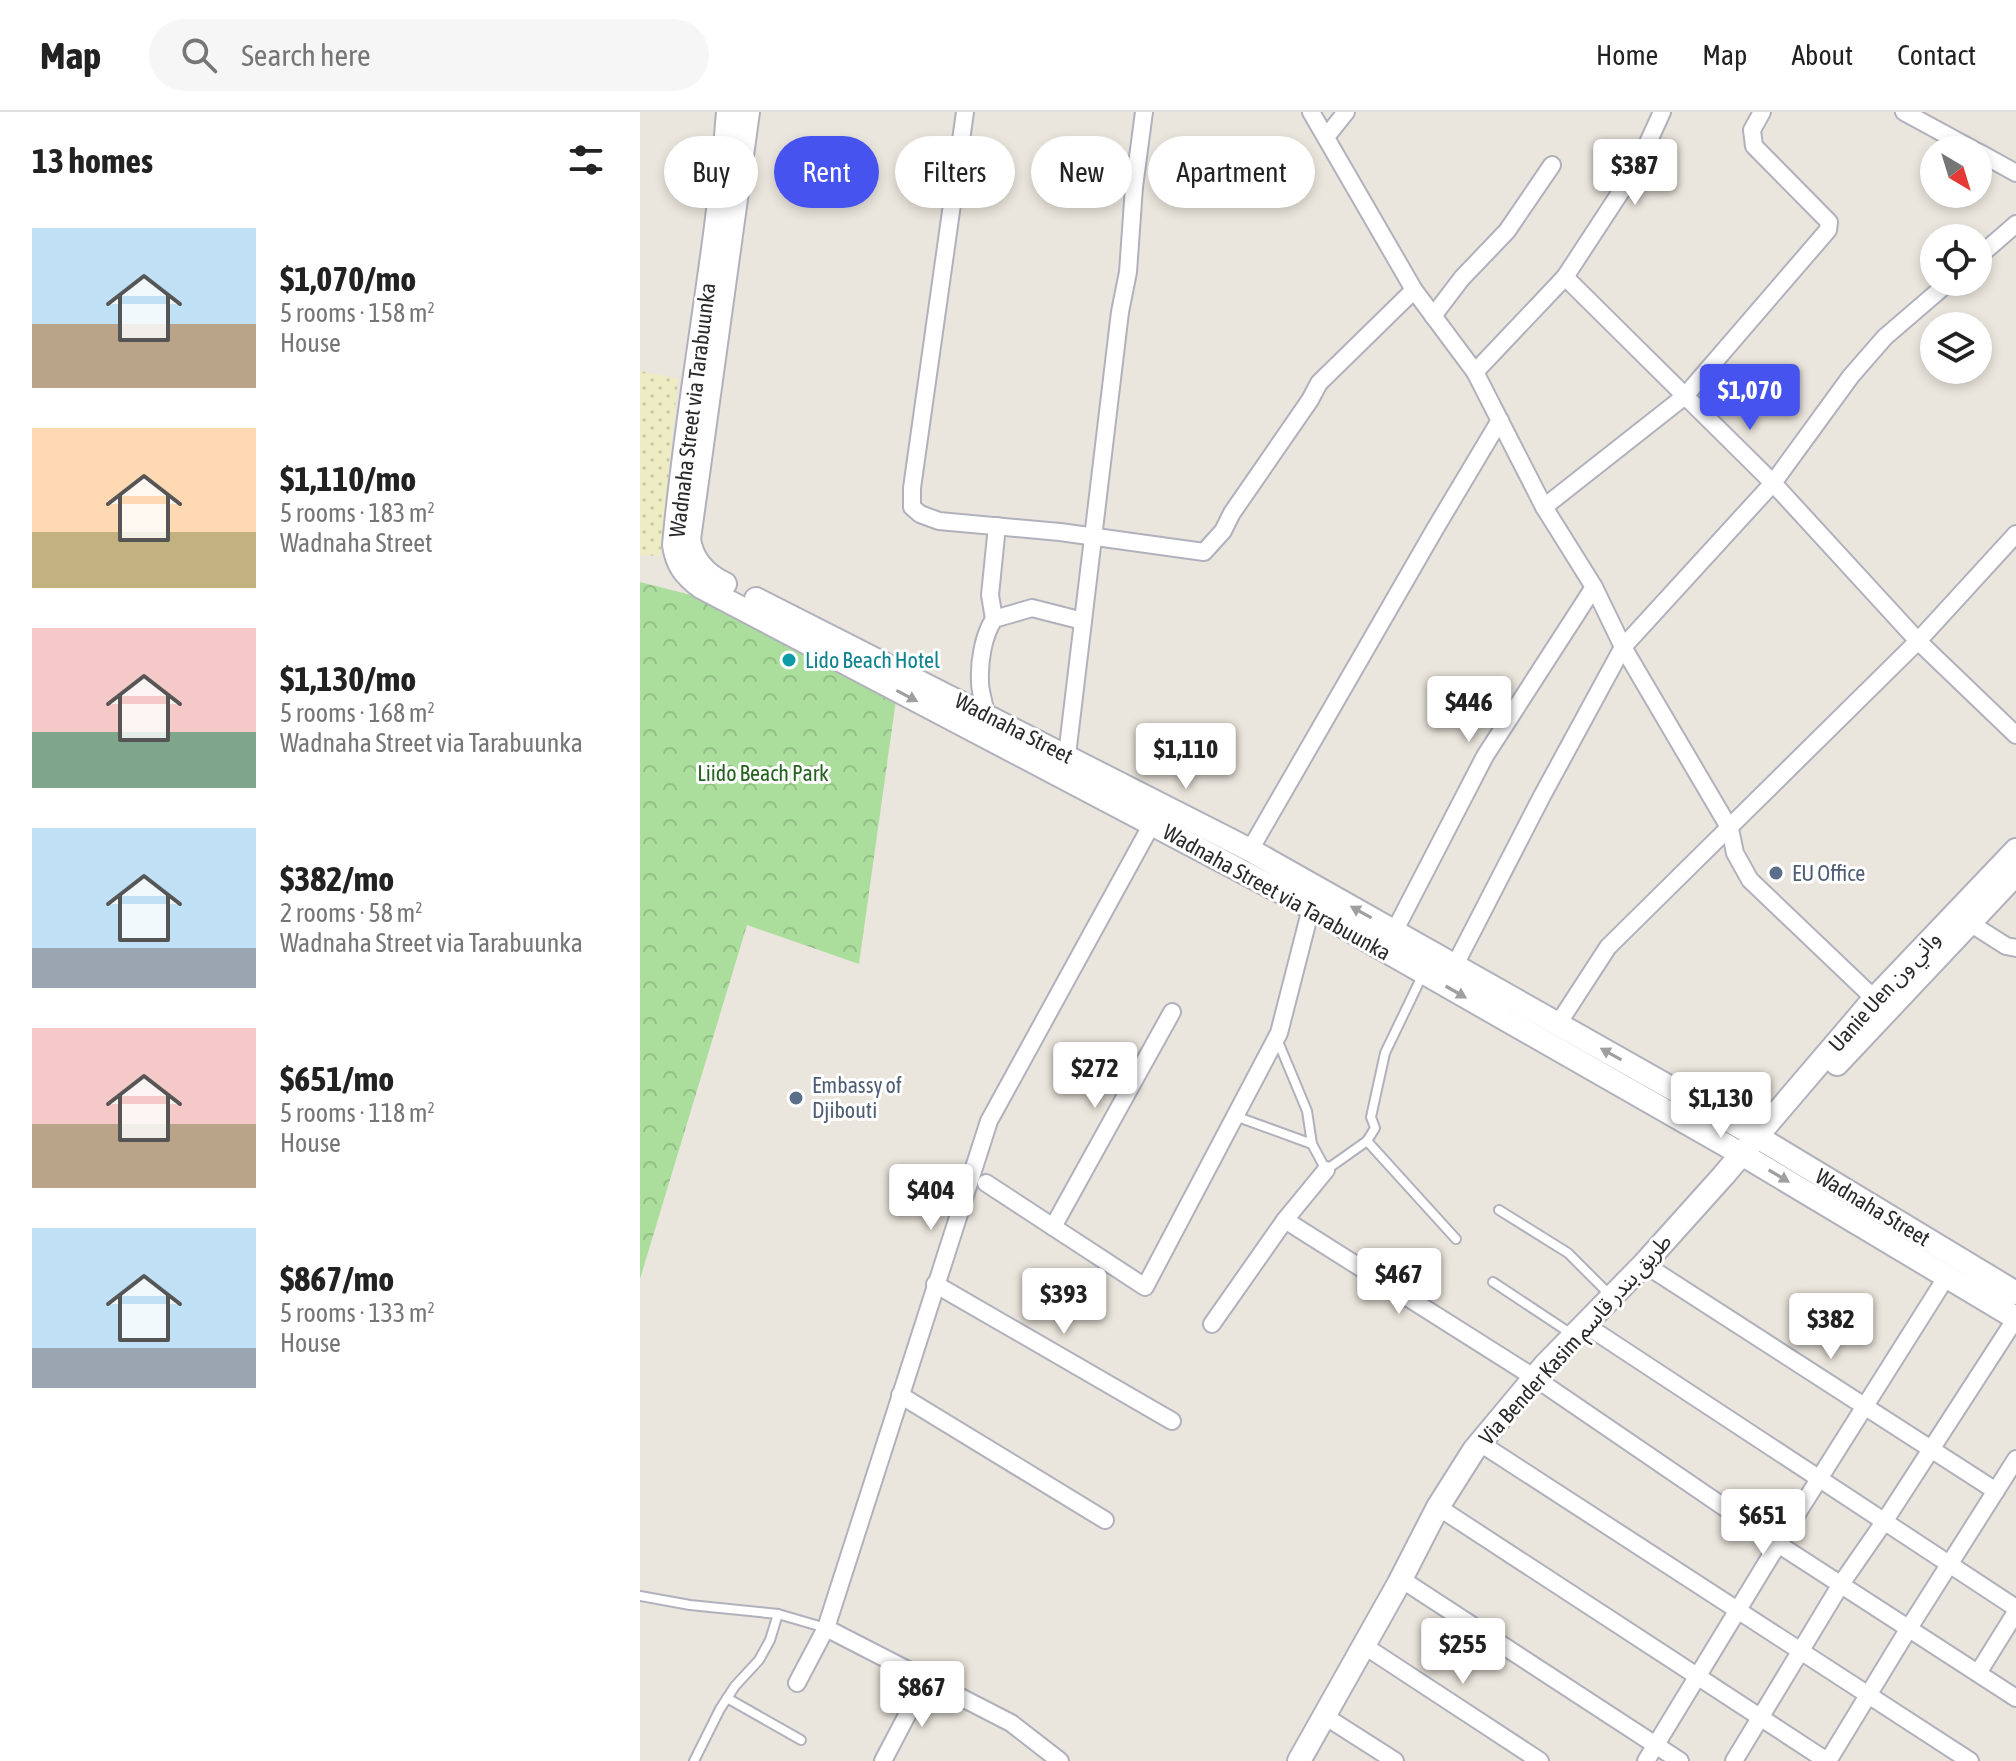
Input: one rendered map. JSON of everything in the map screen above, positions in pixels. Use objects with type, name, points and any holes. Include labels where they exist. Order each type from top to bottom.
[{"type":"main road","name":"Wadnaha Street via Tarabuunka","points":[[728,112],[722,195],[677,509],[676,559],[682,570],[701,587],[981,724]]},
{"type":"main road","name":"Wadnaha Street","points":[[748,112],[689,539],[691,550],[711,577],[981,724],[1250,850],[1761,1139],[2016,1293]]},
{"type":"main road","name":"Wadnaha Street via Tarabuunka","points":[[1063,765],[1153,822],[1311,908],[1745,1156],[2016,1318]]},
{"type":"main road","name":"Uanie Uen واني ون","points":[[1761,1139],[1880,1004],[1962,918],[2016,850]]},
{"type":"main road","name":"Uanie Uen واني ون","points":[[1962,918],[2016,874]]},
{"type":"main road","name":"Via Bender Kasim طريق بندر قاسم","points":[[1299,1761],[1438,1507],[1480,1443],[1579,1330],[1761,1139]]},
{"type":"street","points":[[965,112],[912,501],[915,511],[931,518],[1204,552],[1223,531],[1319,383],[1414,290]]},
{"type":"street","points":[[1063,765],[1092,557],[1120,312],[1128,272],[1134,187],[1144,112]]},
{"type":"street","points":[[1311,112],[1414,290],[1475,372],[1544,507],[1594,587],[1623,647],[1730,829],[1735,853],[1750,880],[1880,1004]]},
{"type":"street","points":[[1326,137],[1346,112]]},
{"type":"street","points":[[1475,372],[1565,277],[1637,167],[1662,112]]},
{"type":"street","points":[[1544,507],[1685,396],[1828,230],[1829,222],[1754,146],[1752,130],[1762,112]]},
{"type":"street","points":[[1904,112],[1948,136]]},
{"type":"street","points":[[1992,160],[2016,173]]},
{"type":"street","points":[[1433,316],[1462,278],[1507,231],[1552,165]]},
{"type":"street","points":[[1992,245],[2016,224]]},
{"type":"street","points":[[1565,277],[1773,483],[1918,641],[2016,735]]},
{"type":"street","points":[[1455,965],[1623,647],[1773,483],[1851,376],[1885,337],[1933,296]]},
{"type":"street","points":[[1250,850],[1500,420]]},
{"type":"street","points":[[994,619],[990,595],[997,526]]},
{"type":"street","points":[[1558,1024],[1608,947],[1918,641],[2016,534]]},
{"type":"street","points":[[1395,930],[1485,756],[1594,587]]},
{"type":"street","points":[[981,724],[979,682],[987,630],[994,619],[1032,608],[1083,621]]},
{"type":"street","points":[[797,1683],[826,1628],[989,1121],[1153,822]]},
{"type":"street","points":[[986,1183],[1145,1287],[1277,1038],[1311,908]]},
{"type":"street","points":[[1962,918],[2006,946],[2016,948]]},
{"type":"street","points":[[1053,1227],[1172,1012]]},
{"type":"street","points":[[1212,1324],[1285,1220],[1326,1170]]},
{"type":"street","points":[[1285,1220],[1535,1378],[1778,1544],[2016,1698]]},
{"type":"street","points":[[1644,1264],[1996,1491]]},
{"type":"street","points":[[1646,1761],[1947,1276]]},
{"type":"street","points":[[935,1284],[1172,1421]]},
{"type":"street","points":[[1734,1761],[1841,1584],[2016,1318]]},
{"type":"street","points":[[1579,1330],[1821,1480],[2016,1610],[1978,1673]]},
{"type":"street","points":[[900,1395],[1105,1520]]},
{"type":"street","points":[[1480,1443],[1970,1761]]},
{"type":"street","points":[[1438,1507],[1828,1761],[2016,1459]]},
{"type":"street","points":[[1401,1579],[1680,1761]]},
{"type":"street","points":[[826,1628],[1011,1723],[1060,1761]]},
{"type":"street","points":[[1363,1645],[1540,1761]]},
{"type":"street","points":[[883,1761],[926,1679]]},
{"type":"street","points":[[1323,1715],[1395,1761]]},
{"type":"lane","points":[[1277,1038],[1307,1111],[1312,1144],[1326,1170],[1367,1141],[1375,1128],[1371,1117],[1385,1053],[1423,973]]},
{"type":"lane","points":[[1235,1116],[1312,1144]]},
{"type":"lane","points":[[1367,1141],[1456,1239]]},
{"type":"lane","points":[[1499,1210],[1568,1253],[1612,1296]]},
{"type":"lane","points":[[1493,1282],[1579,1330]]},
{"type":"lane","points":[[640,1596],[778,1614],[826,1628]]},
{"type":"lane","points":[[694,1761],[727,1698],[759,1660],[770,1640],[778,1614]]},
{"type":"lane","points":[[727,1698],[801,1740]]},
{"type":"sand","points":[[640,371],[678,379],[660,556],[640,555]]},
{"type":"green space","name":"Liido Beach Park","points":[[640,582],[703,598],[896,700],[859,964],[747,925],[640,1279]]},
{"type":"place","name":"Lido Beach Hotel","points":[[789,660]]},
{"type":"place","name":"EU Office","points":[[1776,873]]},
{"type":"place","name":"Embassy of Djibouti","points":[[796,1098]]}]
